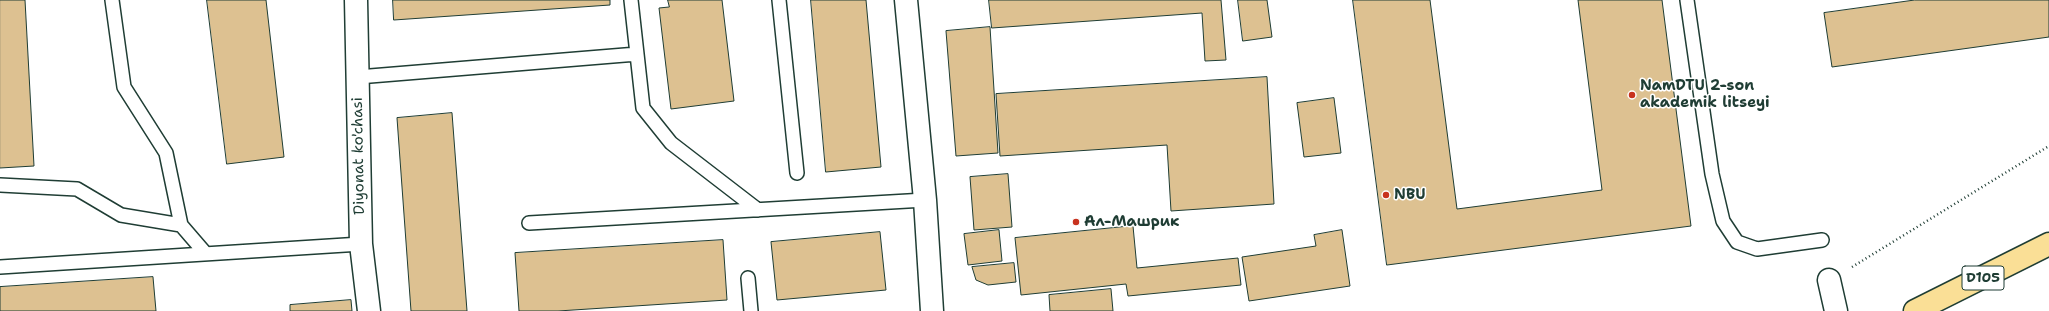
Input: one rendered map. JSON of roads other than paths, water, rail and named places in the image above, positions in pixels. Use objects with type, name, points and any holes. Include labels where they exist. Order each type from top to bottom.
[{"type":"highway","name":"D105","points":[[1915,311],[2049,244]]},
{"type":"street","name":"Diyonat ko'chasi","points":[[356,0],[360,244],[369,311]]},
{"type":"street","points":[[906,0],[926,200],[932,311]]},
{"type":"street","points":[[1829,280],[1836,311]]},
{"type":"lane","points":[[112,0],[124,87],[166,153],[181,225],[206,254]]},
{"type":"lane","points":[[631,0],[642,108],[671,143],[758,210]]},
{"type":"lane","points":[[779,0],[797,173]]},
{"type":"lane","points":[[1687,0],[1712,174],[1723,221],[1737,242],[1757,249],[1822,240]]},
{"type":"lane","points":[[358,77],[637,54]]},
{"type":"lane","points":[[0,185],[77,189],[121,215],[181,225]]},
{"type":"lane","points":[[529,223],[926,200]]},
{"type":"lane","points":[[0,267],[360,244]]},
{"type":"lane","points":[[748,278],[750,311]]},
{"type":"place","name":"NamDTU 2-son akademik litseyi","points":[[1632,95]]},
{"type":"place","name":"NBU","points":[[1386,195]]},
{"type":"place","name":"Ал-Машрик","points":[[1076,222]]}]
